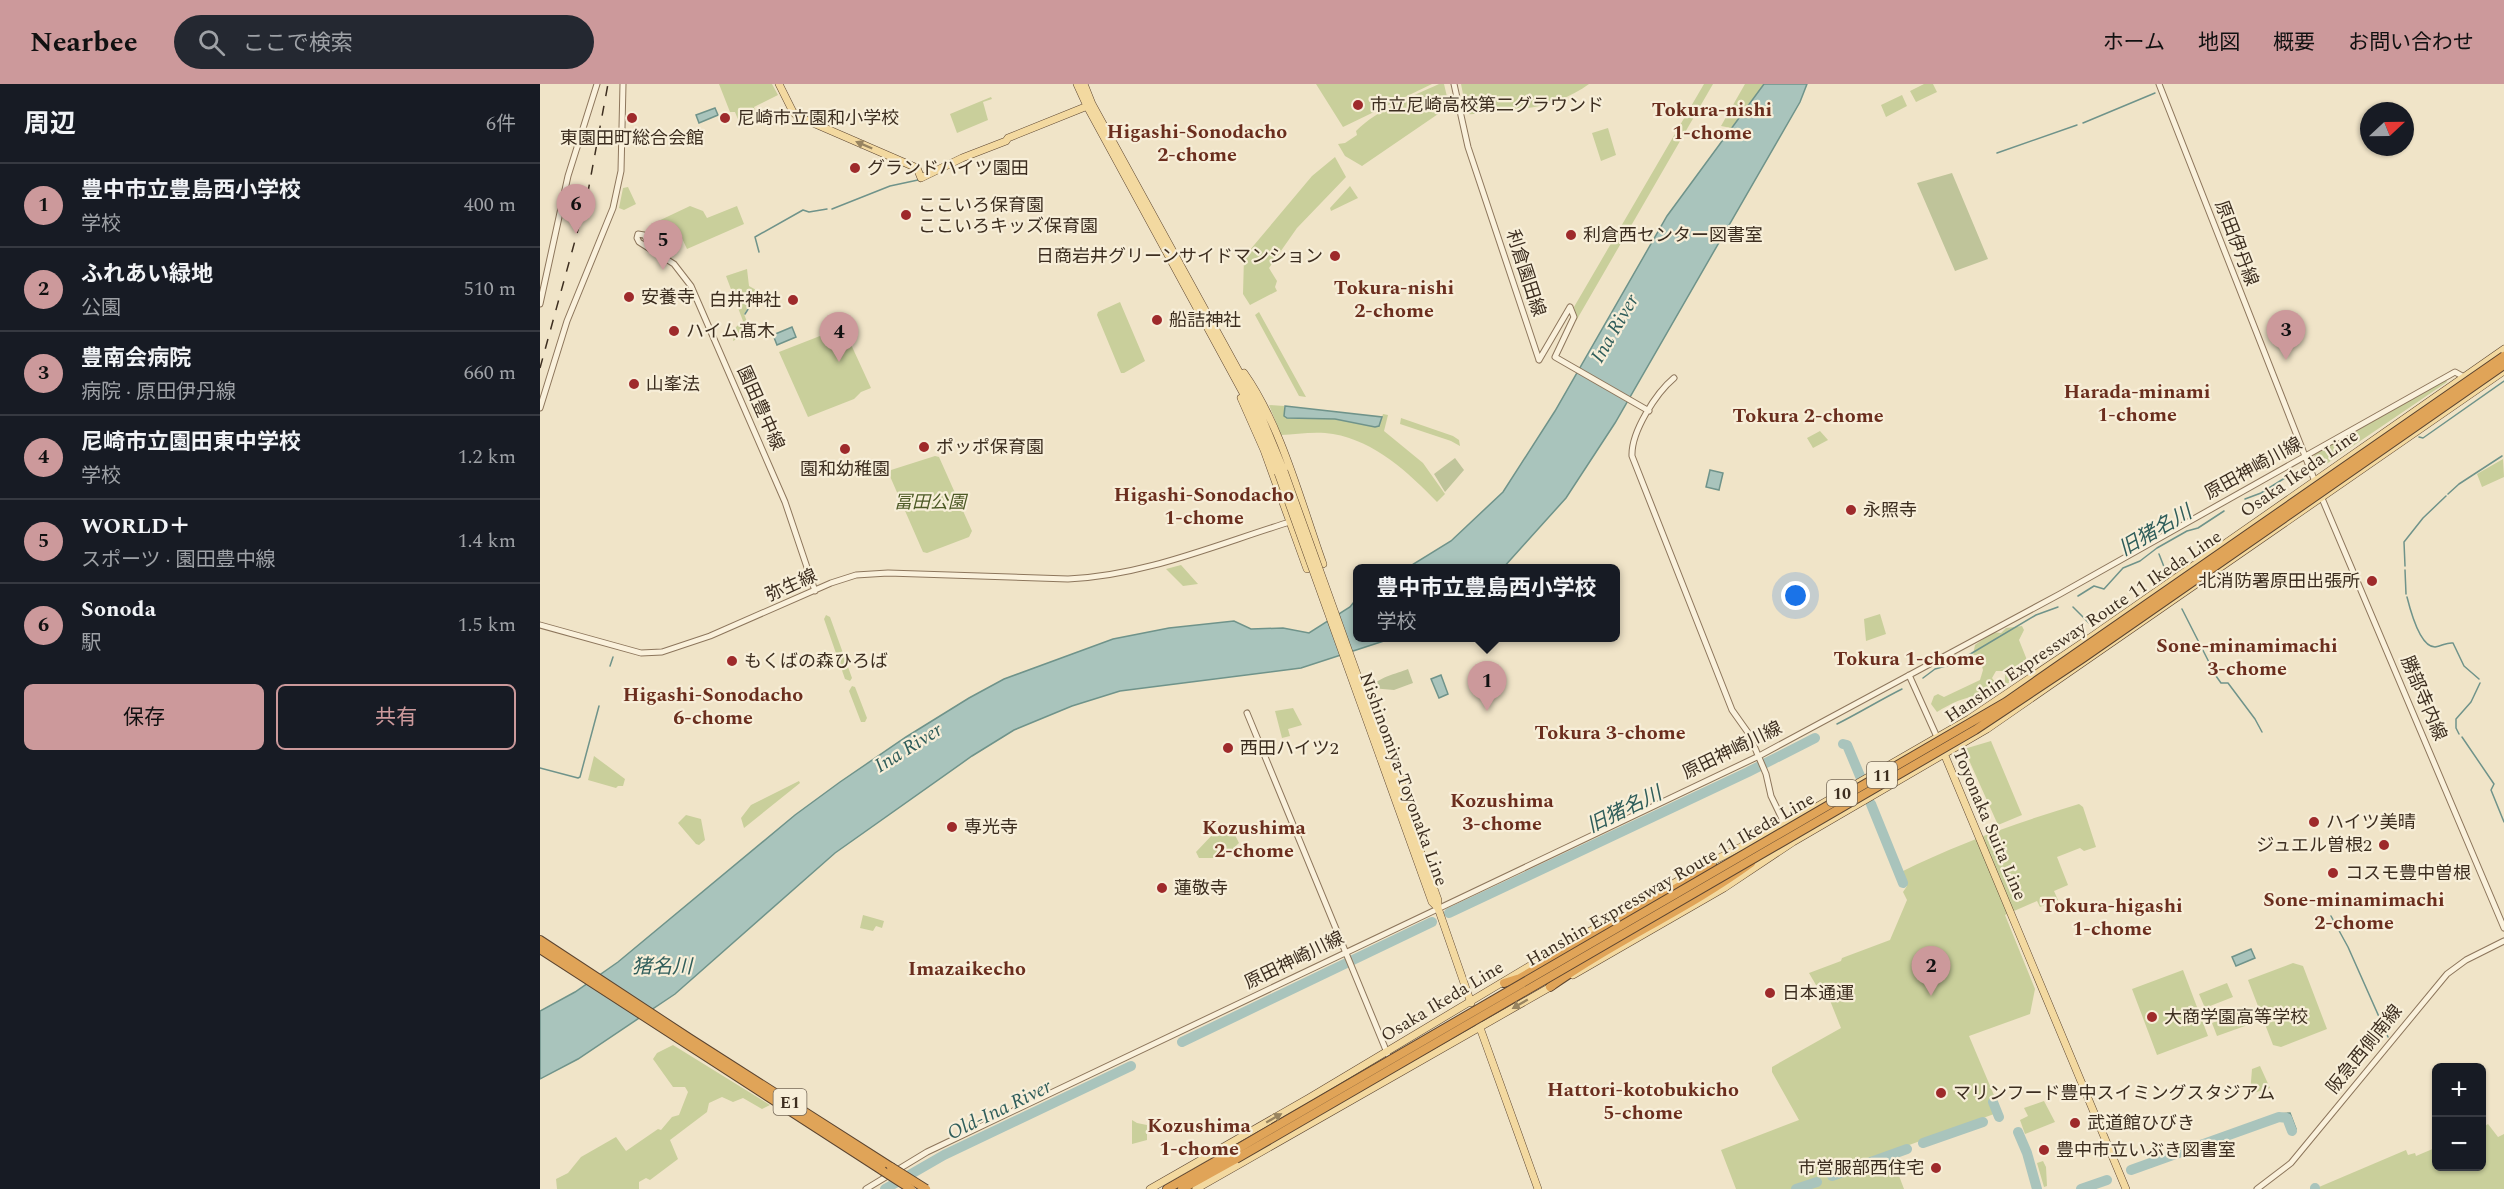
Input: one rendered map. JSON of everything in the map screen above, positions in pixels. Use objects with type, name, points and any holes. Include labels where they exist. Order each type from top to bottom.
[{"type":"highway","name":"Hanshin Expressway Route 11 Ikeda Line","points":[[1182,1189],[1234,1155],[1790,826],[2006,702],[2504,356]]},
{"type":"highway","name":"Hanshin Expressway Route 11 Ikeda Line","points":[[1167,1189],[1234,1155],[1777,845],[2010,708],[2504,365]]},
{"type":"highway","name":"11","points":[[1504,982],[1520,978],[1699,874],[1790,826]]},
{"type":"highway","name":"11","points":[[1550,987],[1576,968],[1709,891],[1777,845]]},
{"type":"highway","name":"E1","points":[[540,940],[686,1040]]},
{"type":"highway","name":"E1","points":[[540,950],[686,1040],[887,1169],[926,1189]]},
{"type":"highway","name":"E1","points":[[887,1169],[911,1189]]},
{"type":"main road","points":[[779,84],[792,112],[797,116],[917,168],[921,178],[962,158],[1089,105]]},
{"type":"main road","name":"Nishinomiya-Toyonaka Line","points":[[1077,84],[1228,351],[1263,419],[1383,756],[1432,902],[1438,908]]},
{"type":"main road","name":"Nishinomiya-Toyonaka Line","points":[[1084,84],[1089,105],[1231,371],[1281,472]]},
{"type":"main road","name":"Osaka Ikeda Line","points":[[1150,1189],[1711,862],[1790,826],[2018,687],[2504,349]]},
{"type":"main road","points":[[1228,351],[1261,401],[1279,440],[1323,564]]},
{"type":"main road","points":[[1231,371],[1233,383],[1264,450],[1307,569]]},
{"type":"main road","name":"Osaka Ikeda Line","points":[[1196,1189],[1395,1073],[1724,888],[1792,842],[2030,701],[2504,371]]},
{"type":"main road","points":[[1369,690],[1415,820],[1418,844]]},
{"type":"main road","name":"Toyonaka Suita Line","points":[[1937,737],[2126,1189]]},
{"type":"main road","name":"Nishinomiya-Toyonaka Line","points":[[1383,756],[1418,844],[1438,900],[1438,908],[1538,1189]]},
{"type":"street","points":[[540,304],[568,176],[597,84]]},
{"type":"street","points":[[540,408],[567,321],[613,208],[621,171],[623,84]]},
{"type":"street","name":"利倉園田線","points":[[1454,84],[1468,147],[1539,360],[1570,307],[1574,317],[1555,357],[1646,410]]},
{"type":"street","name":"原田伊丹線","points":[[2159,84],[2315,480]]},
{"type":"street","name":"園田豊中線","points":[[656,252],[674,264],[690,286],[785,502],[815,591]]},
{"type":"street","name":"原田神崎川線","points":[[866,1189],[927,1152],[1347,954],[1438,908],[1760,758],[2060,594],[2455,372],[2464,377]]},
{"type":"street","points":[[1674,378],[1646,410],[1634,439],[1632,456],[1732,710],[1749,734],[1760,758],[1771,796],[1790,826],[1792,842]]},
{"type":"street","name":"勝部寺内線","points":[[2315,480],[2504,928]]},
{"type":"street","name":"弥生線","points":[[540,625],[641,653],[656,653],[710,636],[848,577],[876,573],[1064,579],[1108,575],[1167,561],[1306,517]]},
{"type":"street","points":[[1909,675],[1937,737]]},
{"type":"street","points":[[1247,713],[1395,1073]]},
{"type":"street","name":"阪急西側南線","points":[[2257,1189],[2290,1163],[2447,974],[2466,960],[2504,941]]},
{"type":"green space","points":[[719,84],[772,84],[778,95],[754,107],[757,115],[739,122],[735,112],[730,112]]},
{"type":"green space","name":"市立尼崎高校第二グラウンド","points":[[1316,84],[1432,84],[1343,127]]},
{"type":"green space","points":[[1439,84],[1444,84],[1448,101],[1441,107],[1441,112],[1362,166],[1345,156],[1338,144],[1345,143],[1357,135],[1356,131],[1374,116]]},
{"type":"green space","points":[[1461,84],[1589,84],[1568,97],[1544,105],[1467,114]]},
{"type":"green space","points":[[1704,84],[1713,84],[1576,321],[1574,307]]},
{"type":"green space","points":[[1745,84],[1764,84],[1731,128],[1721,126]]},
{"type":"green space","points":[[1924,84],[1933,84],[1937,92],[1916,102],[1910,91]]},
{"type":"green space","points":[[1902,95],[1907,106],[1886,117],[1881,105]]},
{"type":"green space","points":[[991,97],[992,99],[983,102],[988,120],[957,133],[950,114]]},
{"type":"green space","points":[[1608,128],[1616,155],[1601,161],[1592,133]]},
{"type":"green space","points":[[1335,157],[1346,177],[1297,228],[1269,268],[1277,281],[1275,287],[1277,291],[1250,305],[1243,294],[1244,257],[1312,176]]},
{"type":"green space","points":[[1952,173],[1988,259],[1955,271],[1917,183]]},
{"type":"green space","points":[[1350,186],[1358,198],[1331,211],[1330,208]]},
{"type":"green space","points":[[628,187],[636,204],[624,210],[619,208],[623,188]]},
{"type":"green space","points":[[690,206],[703,211],[707,218],[737,206],[744,224],[687,249],[680,234],[658,243],[652,224]]},
{"type":"green space","points":[[747,269],[749,286],[758,291],[744,314],[751,332],[733,341],[736,327],[743,321],[726,276]]},
{"type":"green space","points":[[1120,302],[1145,361],[1124,373],[1121,373],[1097,315],[1098,312]]},
{"type":"green space","points":[[1259,312],[1306,397],[1299,396],[1255,315]]},
{"type":"green space","points":[[843,327],[871,388],[861,392],[854,399],[808,417],[779,352]]},
{"type":"green space","points":[[2446,380],[2447,382],[2319,469],[2314,455]]},
{"type":"green space","points":[[1269,405],[1284,406],[1284,416],[1287,418],[1335,419],[1375,427],[1379,426],[1383,414],[1388,415],[1384,431],[1423,463],[1445,494],[1437,502],[1390,460],[1377,451],[1348,438],[1320,433],[1281,435]]},
{"type":"green space","points":[[1401,418],[1453,436],[1459,440],[1460,446],[1400,424]]},
{"type":"green space","points":[[1820,431],[1828,440],[1813,448],[1807,438]]},
{"type":"green space","name":"冨田公園","points":[[935,456],[939,457],[972,531],[969,537],[927,553],[923,552],[889,474],[891,470]]},
{"type":"green space","points":[[1455,458],[1464,470],[1445,492],[1434,474]]},
{"type":"green space","points":[[2503,459],[2504,477],[2482,487],[2477,474]]},
{"type":"green space","points":[[1181,565],[1198,584],[1183,586],[1166,569]]},
{"type":"green space","points":[[1880,614],[1886,634],[1866,641],[1864,619]]},
{"type":"green space","points":[[826,615],[830,617],[852,678],[850,681],[845,679],[824,619]]},
{"type":"green space","points":[[2022,626],[2024,630],[2019,640],[2031,670],[2005,685],[2003,671],[1996,671],[1992,678],[2000,689],[1988,696],[1975,696],[1962,700],[1937,712],[1931,704],[1934,696],[1938,694],[1944,697],[1980,680],[1983,670],[1979,655],[1973,655],[1975,645],[1993,632],[2001,633],[2006,628]]},
{"type":"green space","points":[[1408,669],[1413,683],[1394,690],[1371,688],[1383,678]]},
{"type":"green space","points":[[852,686],[855,687],[867,718],[865,722],[861,722],[849,691]]},
{"type":"green space","points":[[1293,708],[1302,725],[1288,729],[1290,736],[1282,738],[1275,711]]},
{"type":"green space","points":[[1991,741],[2022,815],[1998,825],[1964,749]]},
{"type":"green space","points":[[594,756],[625,779],[623,786],[616,788],[588,780]]},
{"type":"green space","points":[[799,781],[800,783],[744,828],[741,818],[751,805]]},
{"type":"green space","points":[[2079,804],[2083,807],[2096,847],[2084,851],[2080,848],[2057,857],[2068,885],[2054,891],[2058,900],[2040,907],[2037,901],[2005,915],[2035,989],[2030,1014],[1969,1036],[1996,1100],[1990,1103],[1994,1114],[1890,1152],[1904,1189],[1736,1189],[1721,1150],[1799,1120],[1772,1072],[1772,1067],[1841,1028],[1829,998],[1816,985],[1809,973],[1890,940],[1907,900],[1903,892],[1907,886],[1901,872],[1988,834]]},
{"type":"green space","points":[[686,815],[701,819],[705,840],[699,845],[678,823]]},
{"type":"green space","points":[[1232,829],[1239,843],[1223,858],[1199,858],[1196,852],[1214,833]]},
{"type":"green space","points":[[863,915],[884,921],[882,928],[876,926],[873,931],[860,928]]},
{"type":"green space","points":[[2293,963],[2303,966],[2327,1029],[2281,1047],[2273,1045],[2248,980]]},
{"type":"green space","points":[[2183,970],[2208,1036],[2157,1055],[2132,989]]},
{"type":"green space","points":[[2227,983],[2233,997],[2205,1008],[2199,994]]},
{"type":"green space","points":[[2240,1012],[2245,1026],[2217,1036],[2212,1023]]},
{"type":"green space","points":[[673,1045],[770,1105],[762,1109],[743,1098],[733,1102],[722,1097],[709,1103],[707,1112],[670,1140],[678,1159],[650,1180],[646,1178],[639,1182],[639,1189],[557,1189],[556,1179],[568,1173],[581,1157],[616,1137],[626,1151],[658,1129],[661,1130],[672,1117],[679,1115],[688,1092],[685,1087],[673,1087],[653,1059],[657,1053]]},
{"type":"green space","points":[[2260,1066],[2270,1088],[2250,1094],[2252,1069]]},
{"type":"green space","points":[[2044,1101],[2055,1122],[2025,1134],[2020,1120],[2028,1116],[2024,1108]]},
{"type":"green space","points":[[1132,1120],[1147,1125],[1147,1140],[1132,1144]]},
{"type":"green space","points":[[2488,1124],[2498,1137],[2504,1134],[2504,1189],[2320,1189],[2319,1187],[2406,1150],[2408,1155],[2415,1153],[2416,1156],[2432,1149],[2432,1171],[2486,1171],[2486,1125]]},
{"type":"green space","points":[[2043,1161],[2046,1167],[2047,1186],[2044,1187],[2037,1163]]},
{"type":"water","name":"Ina River","points":[[1764,84],[1807,84],[1800,102],[1615,423],[1566,498],[1507,564],[1414,564],[1451,541],[1503,492],[1555,411],[1667,216]]},
{"type":"water","points":[[715,108],[718,115],[699,123],[696,115]]},
{"type":"water","points":[[792,327],[796,337],[777,345],[773,335]]},
{"type":"water","points":[[1285,406],[1382,417],[1379,426],[1375,427],[1335,419],[1287,418],[1284,416]]},
{"type":"water","points":[[1710,470],[1723,473],[1719,490],[1706,487]]},
{"type":"water","name":"猪名川","points":[[1353,603],[1353,642],[1381,642],[1301,668],[1120,691],[1072,706],[1014,730],[972,756],[835,853],[675,994],[578,1059],[540,1079],[540,1011],[575,992],[618,962],[795,815],[840,782],[969,698],[1004,679],[1113,639],[1169,628],[1234,621],[1251,629],[1283,628],[1309,633]]},
{"type":"water","points":[[1441,675],[1448,694],[1439,698],[1431,679]]},
{"type":"water","points":[[2251,949],[2255,958],[2236,966],[2232,957]]},
{"type":"water","points":[[2290,1113],[2296,1129],[2289,1130],[2285,1121],[2280,1120],[2278,1114]]},
{"type":"waterway","points":[[2083,123],[2155,93]]},
{"type":"waterway","points":[[1997,153],[2077,125]]},
{"type":"waterway","points":[[832,209],[890,186],[918,180]]},
{"type":"waterway","points":[[759,252],[755,237],[803,210],[809,212],[827,209]]},
{"type":"waterway","points":[[745,314],[757,295]]},
{"type":"waterway","points":[[2419,437],[2423,438],[2504,381]]},
{"type":"waterway","points":[[2448,494],[2459,484],[2502,456]]},
{"type":"waterway","name":"旧猪名川","points":[[2245,499],[2261,493],[2288,476],[2299,474]]},
{"type":"waterway","points":[[2405,566],[2404,542],[2423,518],[2446,496]]},
{"type":"waterway","name":"旧猪名川","points":[[2078,596],[2094,586],[2104,589],[2123,568],[2140,561],[2157,548],[2187,531],[2198,528],[2224,511]]},
{"type":"waterway","points":[[2159,554],[2168,577]]},
{"type":"waterway","points":[[2405,570],[2406,594]]},
{"type":"waterway","points":[[2407,597],[2420,634],[2425,641],[2435,647],[2453,643],[2464,666],[2479,679]]},
{"type":"waterway","name":"旧猪名川","points":[[1967,656],[2036,615],[2058,607]]},
{"type":"waterway","points":[[2073,607],[2089,623]]},
{"type":"waterway","points":[[2182,609],[2216,676],[2221,683],[2228,683],[2262,732]]},
{"type":"waterway","points":[[610,666],[613,657]]},
{"type":"waterway","name":"旧猪名川","points":[[1923,678],[1935,669],[1953,664]]},
{"type":"waterway","points":[[2459,734],[2456,719],[2471,702],[2480,683]]},
{"type":"waterway","name":"旧猪名川","points":[[1837,724],[1902,689]]},
{"type":"waterway","points":[[540,768],[580,777],[599,706]]},
{"type":"waterway","points":[[2462,737],[2494,784],[2491,790],[2504,822]]},
{"type":"waterway","name":"旧猪名川","points":[[1449,913],[1815,738]]},
{"type":"waterway","points":[[1843,744],[1847,745],[1860,776]]},
{"type":"waterway","points":[[1871,804],[1903,883]]},
{"type":"waterway","points":[[2331,916],[2348,947],[2388,1037]]},
{"type":"waterway","name":"旧猪名川","points":[[1182,1042],[1432,922]]},
{"type":"waterway","name":"Old-Ina River","points":[[885,1189],[944,1155],[1131,1066]]},
{"type":"waterway","points":[[1993,1102],[1999,1117]]},
{"type":"waterway","points":[[2131,1170],[2279,1117],[2287,1118],[2292,1131]]},
{"type":"waterway","points":[[1923,1143],[1983,1122]]},
{"type":"waterway","points":[[2018,1132],[2027,1153],[2037,1189]]},
{"type":"waterway","points":[[1832,1176],[1907,1149]]},
{"type":"waterway","points":[[2081,1189],[2107,1180]]},
{"type":"waterway","points":[[1796,1189],[1817,1182]]},
{"type":"railway","points":[[540,368],[587,197],[608,84]]},
{"type":"place","name":"市立尼崎高校第二グラウンド","points":[[1358,105]]},
{"type":"place","name":"東園田町総合会館","points":[[632,118]]},
{"type":"place","name":"尼崎市立園和小学校","points":[[725,118]]},
{"type":"place","name":"グランドハイツ園田","points":[[855,168]]},
{"type":"place","name":"ここいろ保育園 ここいろキッズ保育園","points":[[906,215]]},
{"type":"place","name":"Sonoda","points":[[576,234]]},
{"type":"place","name":"利倉西センター図書室","points":[[1571,235]]},
{"type":"place","name":"日商岩井グリーンサイドマンション","points":[[1335,256]]},
{"type":"place","name":"WORLD＋","points":[[663,270]]},
{"type":"place","name":"安養寺","points":[[629,297]]},
{"type":"place","name":"白井神社","points":[[793,300]]},
{"type":"place","name":"船詰神社","points":[[1157,320]]},
{"type":"place","name":"ハイム髙木","points":[[674,331]]},
{"type":"place","name":"豊南会病院","points":[[2286,360]]},
{"type":"place","name":"尼崎市立園田東中学校","points":[[839,362]]},
{"type":"place","name":"山峯法","points":[[634,384]]},
{"type":"place","name":"ポッポ保育園","points":[[924,447]]},
{"type":"place","name":"園和幼稚園","points":[[845,449]]},
{"type":"place","name":"永照寺","points":[[1851,510]]},
{"type":"place","name":"北消防署原田出張所","points":[[2372,581]]},
{"type":"place","name":"もくばの森ひろば","points":[[732,661]]},
{"type":"place","name":"豊中市立豊島西小学校","points":[[1487,711]]},
{"type":"place","name":"西田ハイツ2","points":[[1228,748]]},
{"type":"place","name":"ハイツ美晴","points":[[2314,822]]},
{"type":"place","name":"専光寺","points":[[952,827]]},
{"type":"place","name":"ジュエル曽根2","points":[[2384,845]]},
{"type":"place","name":"コスモ豊中曽根","points":[[2333,873]]},
{"type":"place","name":"蓮敬寺","points":[[1162,888]]},
{"type":"place","name":"日本通運","points":[[1770,993]]},
{"type":"place","name":"ふれあい緑地","points":[[1931,996]]},
{"type":"place","name":"大商学園高等学校","points":[[2152,1017]]},
{"type":"place","name":"マリンフード豊中スイミングスタジアム","points":[[1941,1093]]},
{"type":"place","name":"武道館ひびき","points":[[2075,1123]]},
{"type":"place","name":"豊中市立いぶき図書室","points":[[2044,1150]]},
{"type":"place","name":"市営服部西住宅","points":[[1936,1168]]},
{"type":"district","name":"Tokura-nishi 1-chome","points":[[1712,120]]},
{"type":"district","name":"Higashi-Sonodacho 2-chome","points":[[1197,142]]},
{"type":"district","name":"Tokura-nishi 2-chome","points":[[1394,298]]},
{"type":"district","name":"Harada-minami 1-chome","points":[[2137,402]]},
{"type":"district","name":"Tokura 2-chome","points":[[1808,415]]},
{"type":"district","name":"Higashi-Sonodacho 1-chome","points":[[1204,506]]},
{"type":"district","name":"Sone-minamimachi 3-chome","points":[[2247,656]]},
{"type":"district","name":"Tokura 1-chome","points":[[1909,658]]},
{"type":"district","name":"Higashi-Sonodacho 6-chome","points":[[713,706]]},
{"type":"district","name":"Tokura 3-chome","points":[[1610,732]]},
{"type":"district","name":"Kozushima 3-chome","points":[[1502,812]]},
{"type":"district","name":"Kozushima 2-chome","points":[[1254,838]]},
{"type":"district","name":"Sone-minamimachi 2-chome","points":[[2354,910]]},
{"type":"district","name":"Tokura-higashi 1-chome","points":[[2112,916]]},
{"type":"district","name":"Imazaikecho","points":[[967,968]]},
{"type":"district","name":"Hattori-kotobukicho 5-chome","points":[[1643,1100]]},
{"type":"district","name":"Kozushima 1-chome","points":[[1199,1136]]}]
